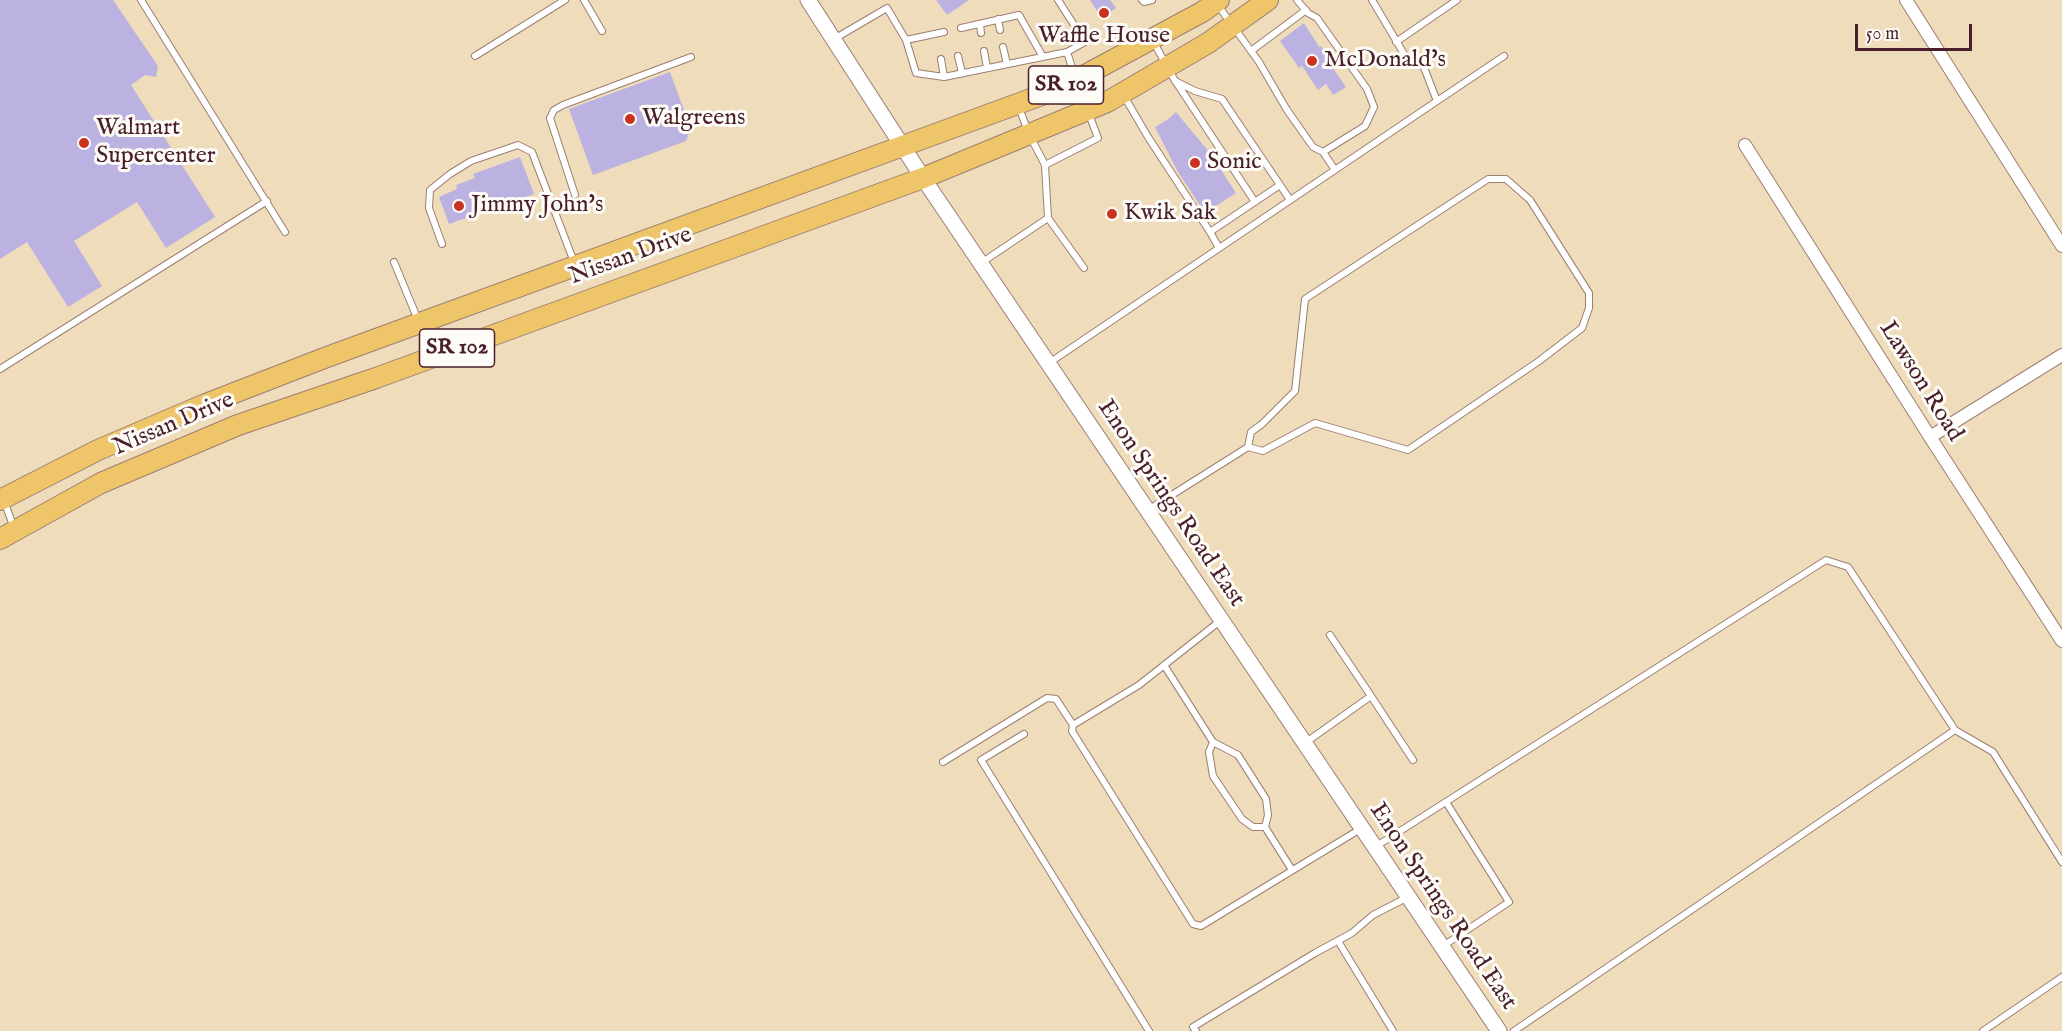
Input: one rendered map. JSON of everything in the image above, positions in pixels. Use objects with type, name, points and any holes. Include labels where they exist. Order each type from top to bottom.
[{"type":"main road","name":"Nissan Drive","points":[[8,534],[101,483],[238,425],[376,378],[923,178],[1087,111],[1123,93],[1171,74],[1208,43],[1268,0]]},
{"type":"main road","name":"Nissan Drive","points":[[1,497],[153,425],[419,323],[1061,88],[1202,12],[1216,1]]},
{"type":"street","name":"Enon Springs Road East","points":[[808,0],[923,178],[1499,1031]]},
{"type":"street","points":[[1906,0],[2062,246]]},
{"type":"street","name":"Lawson Road","points":[[1744,145],[2062,641]]},
{"type":"street","points":[[1930,437],[2062,355]]},
{"type":"lane","points":[[141,0],[285,232]]},
{"type":"lane","points":[[475,56],[565,0]]},
{"type":"lane","points":[[584,0],[602,31]]},
{"type":"lane","points":[[834,40],[887,8],[906,40],[916,73],[944,77],[1068,52],[1085,42],[1058,0]]},
{"type":"lane","points":[[1142,0],[1144,2],[1152,0]]},
{"type":"lane","points":[[1298,0],[1317,18],[1367,89],[1374,107],[1365,126],[1323,152]]},
{"type":"lane","points":[[1372,0],[1407,59],[1423,65],[1437,101]]},
{"type":"lane","points":[[1396,42],[1457,0]]},
{"type":"lane","points":[[1216,1],[1313,147],[1323,152],[1335,170]]},
{"type":"lane","points":[[1251,51],[1306,10]]},
{"type":"lane","points":[[961,28],[1019,15],[1043,57]]},
{"type":"lane","points":[[998,19],[1000,30]]},
{"type":"lane","points":[[980,24],[981,33]]},
{"type":"lane","points":[[906,40],[944,32]]},
{"type":"lane","points":[[935,34],[937,42]]},
{"type":"lane","points":[[1152,39],[1171,74],[1255,202]]},
{"type":"lane","points":[[1003,47],[1007,64]]},
{"type":"lane","points":[[984,51],[987,68]]},
{"type":"lane","points":[[1045,165],[1098,138],[1068,52]]},
{"type":"lane","points":[[958,56],[962,73]]},
{"type":"lane","points":[[1048,363],[1503,56]]},
{"type":"lane","points":[[575,195],[550,118],[554,110],[691,57]]},
{"type":"lane","points":[[941,59],[944,77]]},
{"type":"lane","points":[[1171,74],[1195,91],[1222,99],[1290,200]]},
{"type":"lane","points":[[1123,93],[1148,137],[1219,248]]},
{"type":"lane","points":[[1017,104],[1045,165],[1048,219],[1084,268]]},
{"type":"lane","points":[[442,244],[429,208],[430,190],[471,161],[518,145],[532,152],[575,266]]},
{"type":"lane","points":[[1148,510],[1248,447],[1251,432],[1262,424],[1295,390],[1305,299],[1488,179],[1506,179],[1530,200],[1589,293],[1589,308],[1582,328],[1539,361],[1408,450],[1315,423],[1263,451],[1248,447]]},
{"type":"lane","points":[[1210,232],[1280,185]]},
{"type":"lane","points":[[0,369],[267,201]]},
{"type":"lane","points":[[980,263],[1048,219]]},
{"type":"lane","points":[[394,262],[419,323]]},
{"type":"lane","points":[[1,497],[8,534]]},
{"type":"lane","points":[[1375,847],[1826,560],[1848,567],[1955,730],[1993,752],[2062,862]]},
{"type":"lane","points":[[1073,725],[1138,685],[1222,620]]},
{"type":"lane","points":[[1330,635],[1413,760]]},
{"type":"lane","points":[[1164,665],[1213,742],[1238,755],[1266,799],[1268,807],[1265,827],[1292,870]]},
{"type":"lane","points":[[1305,743],[1371,696]]},
{"type":"lane","points":[[943,762],[1047,698],[1056,699],[1073,725],[1072,731],[1193,924],[1201,926],[1362,828]]},
{"type":"lane","points":[[1514,1031],[1955,730]]},
{"type":"lane","points":[[1024,734],[981,760],[1149,1031]]},
{"type":"lane","points":[[1213,742],[1209,752],[1213,776],[1242,819],[1253,827],[1265,827]]},
{"type":"lane","points":[[1442,947],[1509,902],[1446,802]]},
{"type":"lane","points":[[1196,1031],[1193,1027],[1315,953],[1353,933],[1373,915],[1408,896]]},
{"type":"lane","points":[[1338,941],[1393,1031]]},
{"type":"lane","points":[[1983,1031],[2062,977]]},
{"type":"building","name":"Walmart Supercenter","points":[[0,0],[113,0],[158,66],[156,77],[145,75],[131,85],[215,217],[166,248],[137,202],[74,241],[102,286],[68,307],[27,242],[0,259]]},
{"type":"building","points":[[936,0],[969,0],[947,15]]},
{"type":"building","name":"Waffle House","points":[[1090,0],[1110,0],[1116,8],[1102,18]]},
{"type":"building","name":"McDonald's","points":[[1304,23],[1319,47],[1321,46],[1331,60],[1329,62],[1346,87],[1333,95],[1326,84],[1318,90],[1302,66],[1299,68],[1280,41]]},
{"type":"building","name":"Walgreens","points":[[670,72],[691,129],[686,141],[593,175],[569,109]]},
{"type":"building","name":"Sonic","points":[[1176,112],[1210,153],[1236,193],[1205,213],[1178,172],[1155,127]]},
{"type":"building","points":[[520,157],[534,194],[449,224],[439,197],[457,189],[456,185],[475,178],[473,174]]},
{"type":"place","name":"Waffle House","points":[[1104,13]]},
{"type":"place","name":"McDonald's","points":[[1312,61]]},
{"type":"place","name":"Walgreens","points":[[630,119]]},
{"type":"place","name":"Walmart Supercenter","points":[[84,143]]},
{"type":"place","name":"Sonic","points":[[1195,163]]},
{"type":"place","name":"Jimmy John's","points":[[459,206]]},
{"type":"place","name":"Kwik Sak","points":[[1112,214]]}]
